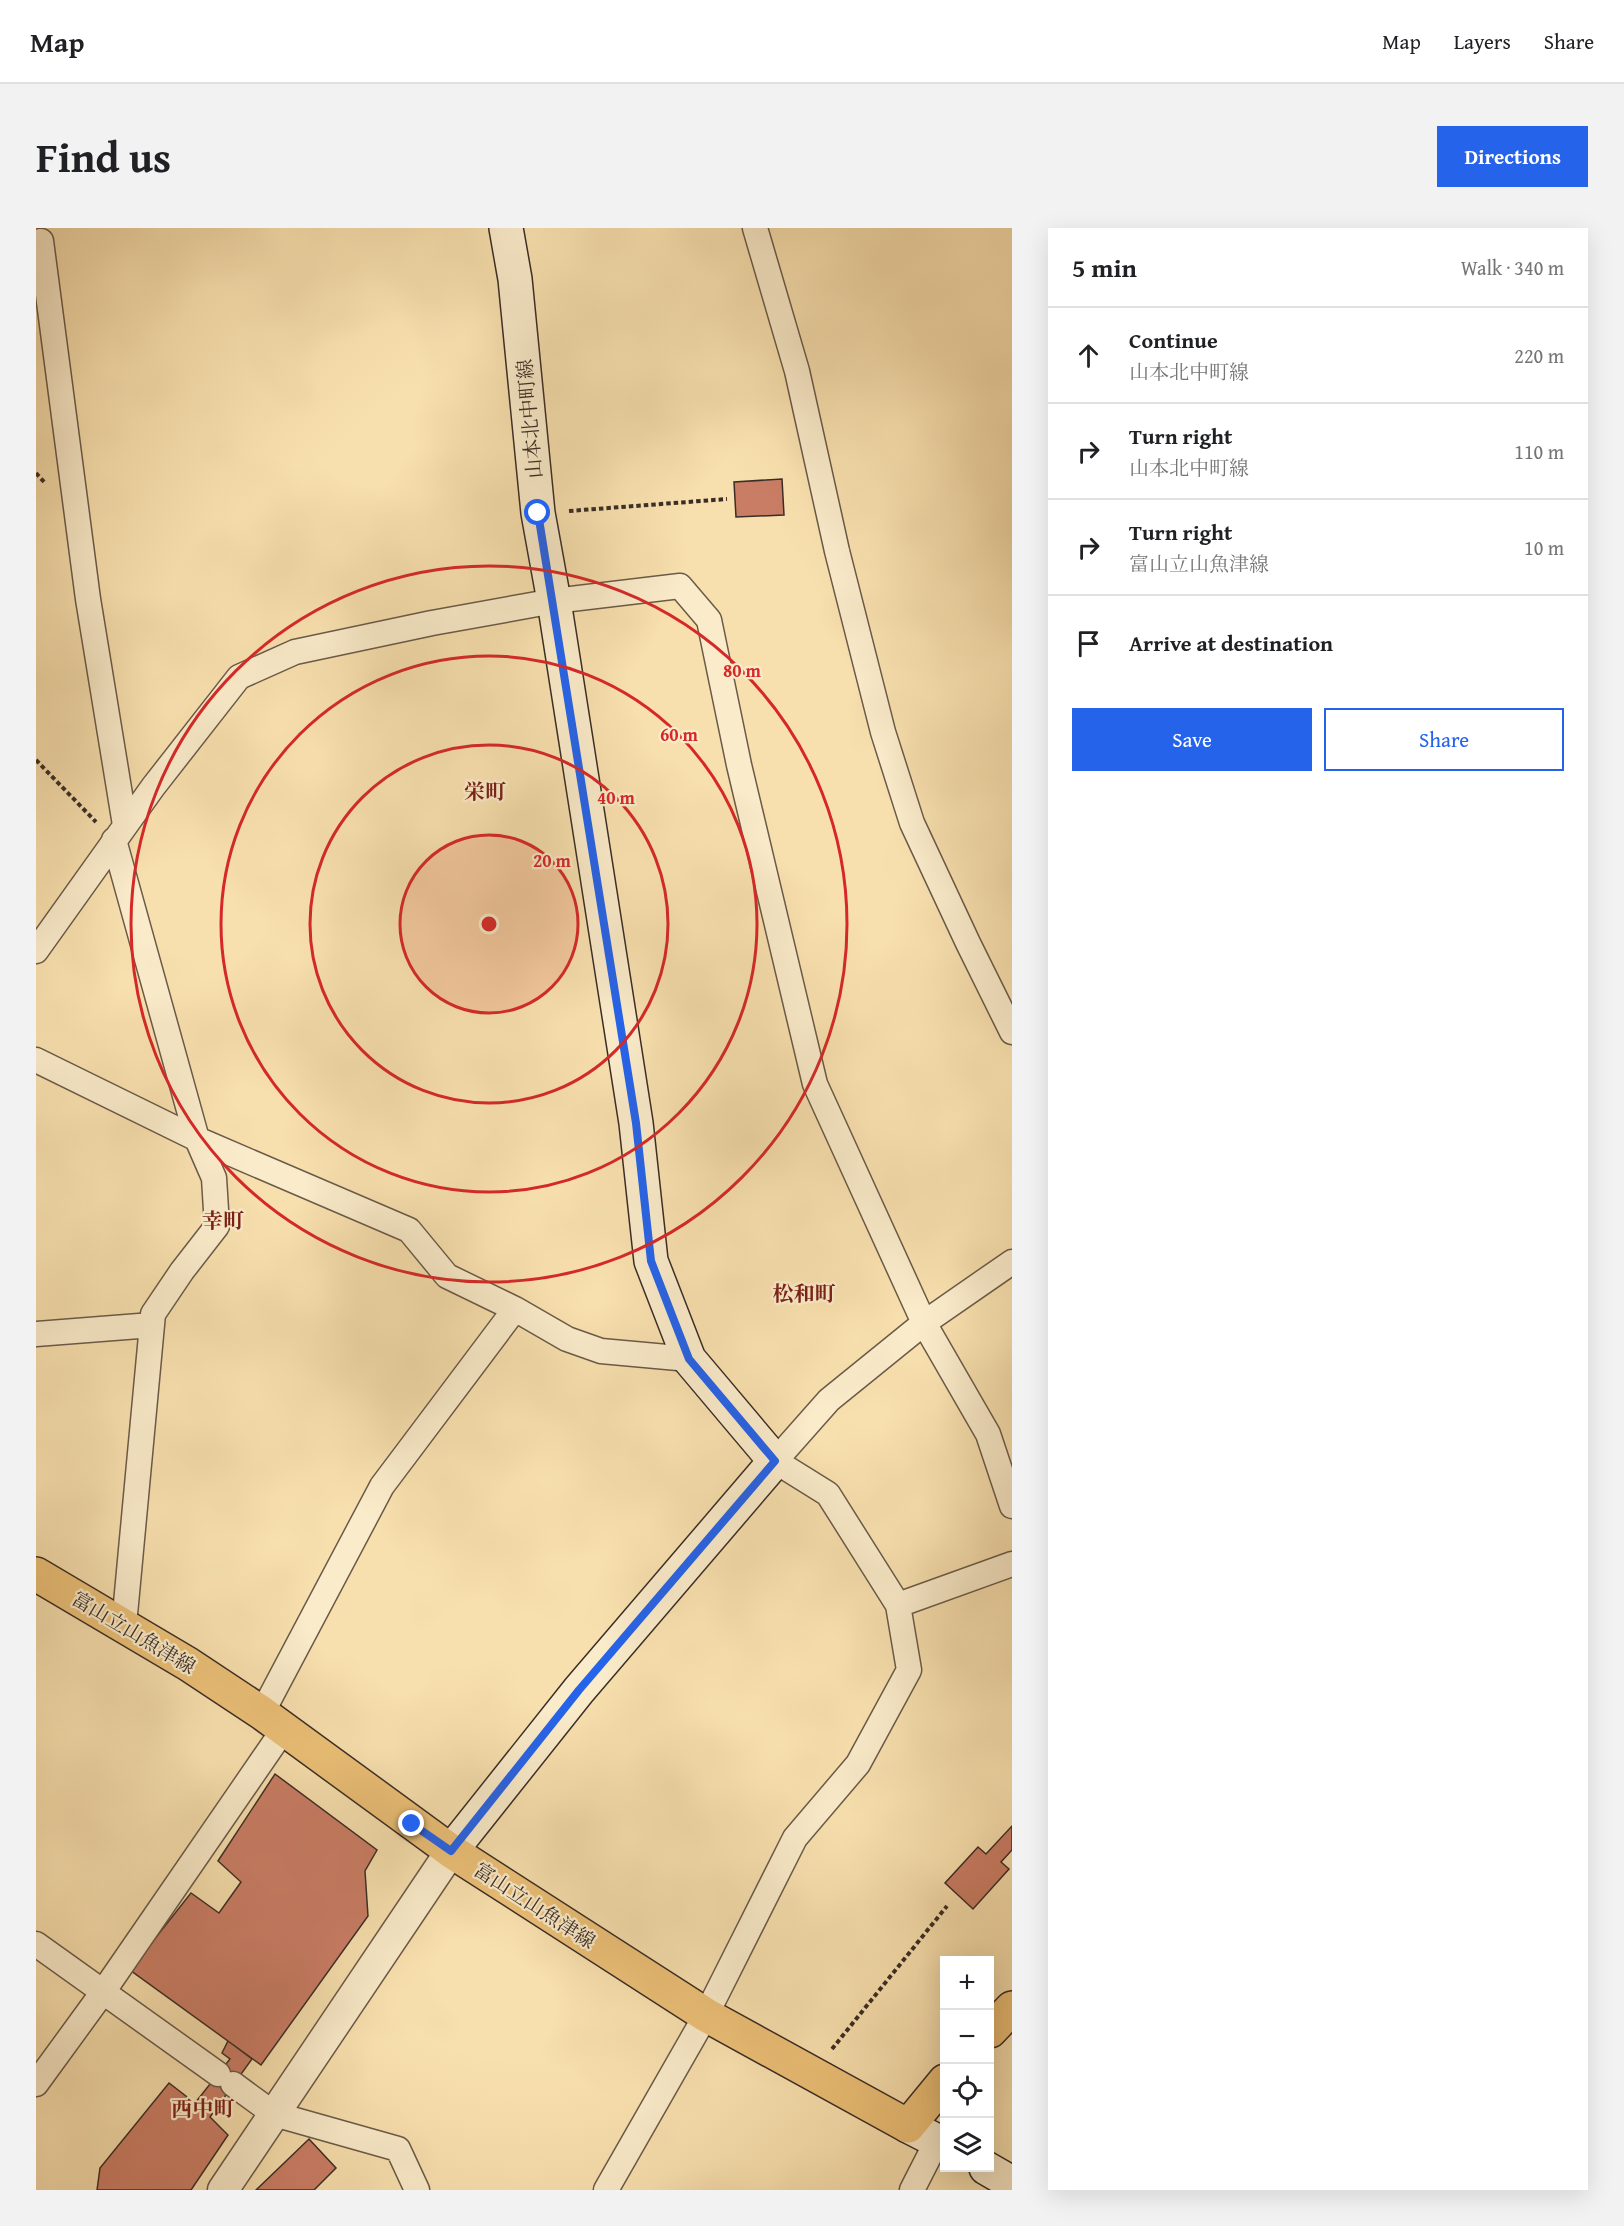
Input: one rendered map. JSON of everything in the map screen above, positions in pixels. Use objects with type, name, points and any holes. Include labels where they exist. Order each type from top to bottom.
[{"type":"main road","name":"山本北中町線","points":[[506,228],[515,279],[538,513],[554,601],[636,1123],[651,1261],[689,1359],[775,1461]]},
{"type":"main road","points":[[451,1851],[579,1690],[775,1461]]},
{"type":"main road","name":"富山立山魚津線","points":[[36,1574],[189,1664],[273,1721],[451,1851],[706,2015],[908,2126]]},
{"type":"main road","points":[[994,2027],[1012,2008]]},
{"type":"main road","points":[[940,2087],[908,2126],[940,2142]]},
{"type":"main road","points":[[993,2172],[1012,2182]]},
{"type":"street","points":[[755,228],[798,371],[839,561],[890,755],[912,823],[1012,1032]]},
{"type":"street","points":[[41,241],[120,833],[197,1139],[214,1178],[217,1226],[182,1271],[153,1314],[124,1625]]},
{"type":"street","points":[[36,951],[120,833],[239,677],[296,652],[554,601],[680,586],[709,620],[739,765],[815,1084],[924,1323],[987,1434],[1012,1506]]},
{"type":"street","points":[[36,1060],[197,1139],[409,1230],[447,1276],[567,1339],[601,1350],[689,1359]]},
{"type":"street","points":[[606,2190],[706,2015],[795,1838],[858,1764],[909,1671],[898,1605],[828,1494],[775,1461],[829,1400],[924,1323],[1012,1262]]},
{"type":"street","points":[[36,2084],[103,1992],[273,1721],[382,1486],[514,1310]]},
{"type":"street","points":[[36,1334],[152,1325]]},
{"type":"street","points":[[898,1605],[1012,1564]]},
{"type":"street","points":[[223,2190],[451,1851]]},
{"type":"street","points":[[36,1944],[274,2114],[398,2149],[417,2190]]},
{"type":"street","points":[[912,2190],[940,2145]]},
{"type":"path","points":[[538,513],[728,499]]},
{"type":"path","points":[[36,760],[120,833]]},
{"type":"path","points":[[813,2073],[947,1906]]},
{"type":"building","points":[[782,479],[784,515],[736,517],[734,482]]},
{"type":"building","points":[[275,1774],[377,1850],[365,1871],[368,1916],[261,2065],[130,1970],[191,1893],[219,1913],[241,1882],[218,1861]]},
{"type":"building","points":[[1012,1826],[1012,1850],[1001,1862],[1009,1869],[973,1909],[945,1883],[978,1847],[986,1854]]},
{"type":"building","points":[[228,2041],[252,2059],[210,2117],[228,2135],[191,2190],[97,2190],[100,2168],[169,2083],[195,2103],[230,2059],[222,2053]]},
{"type":"building","points":[[309,2139],[336,2168],[314,2190],[256,2190]]},
{"type":"district","name":"栄町","points":[[485,791]]},
{"type":"district","name":"幸町","points":[[223,1220]]},
{"type":"district","name":"松和町","points":[[804,1293]]},
{"type":"district","name":"西中町","points":[[203,2108]]},
{"type":"route","points":[[412,1824],[451,1851],[579,1690],[775,1461],[689,1359],[651,1261],[636,1123],[554,601],[538,513]]}]
